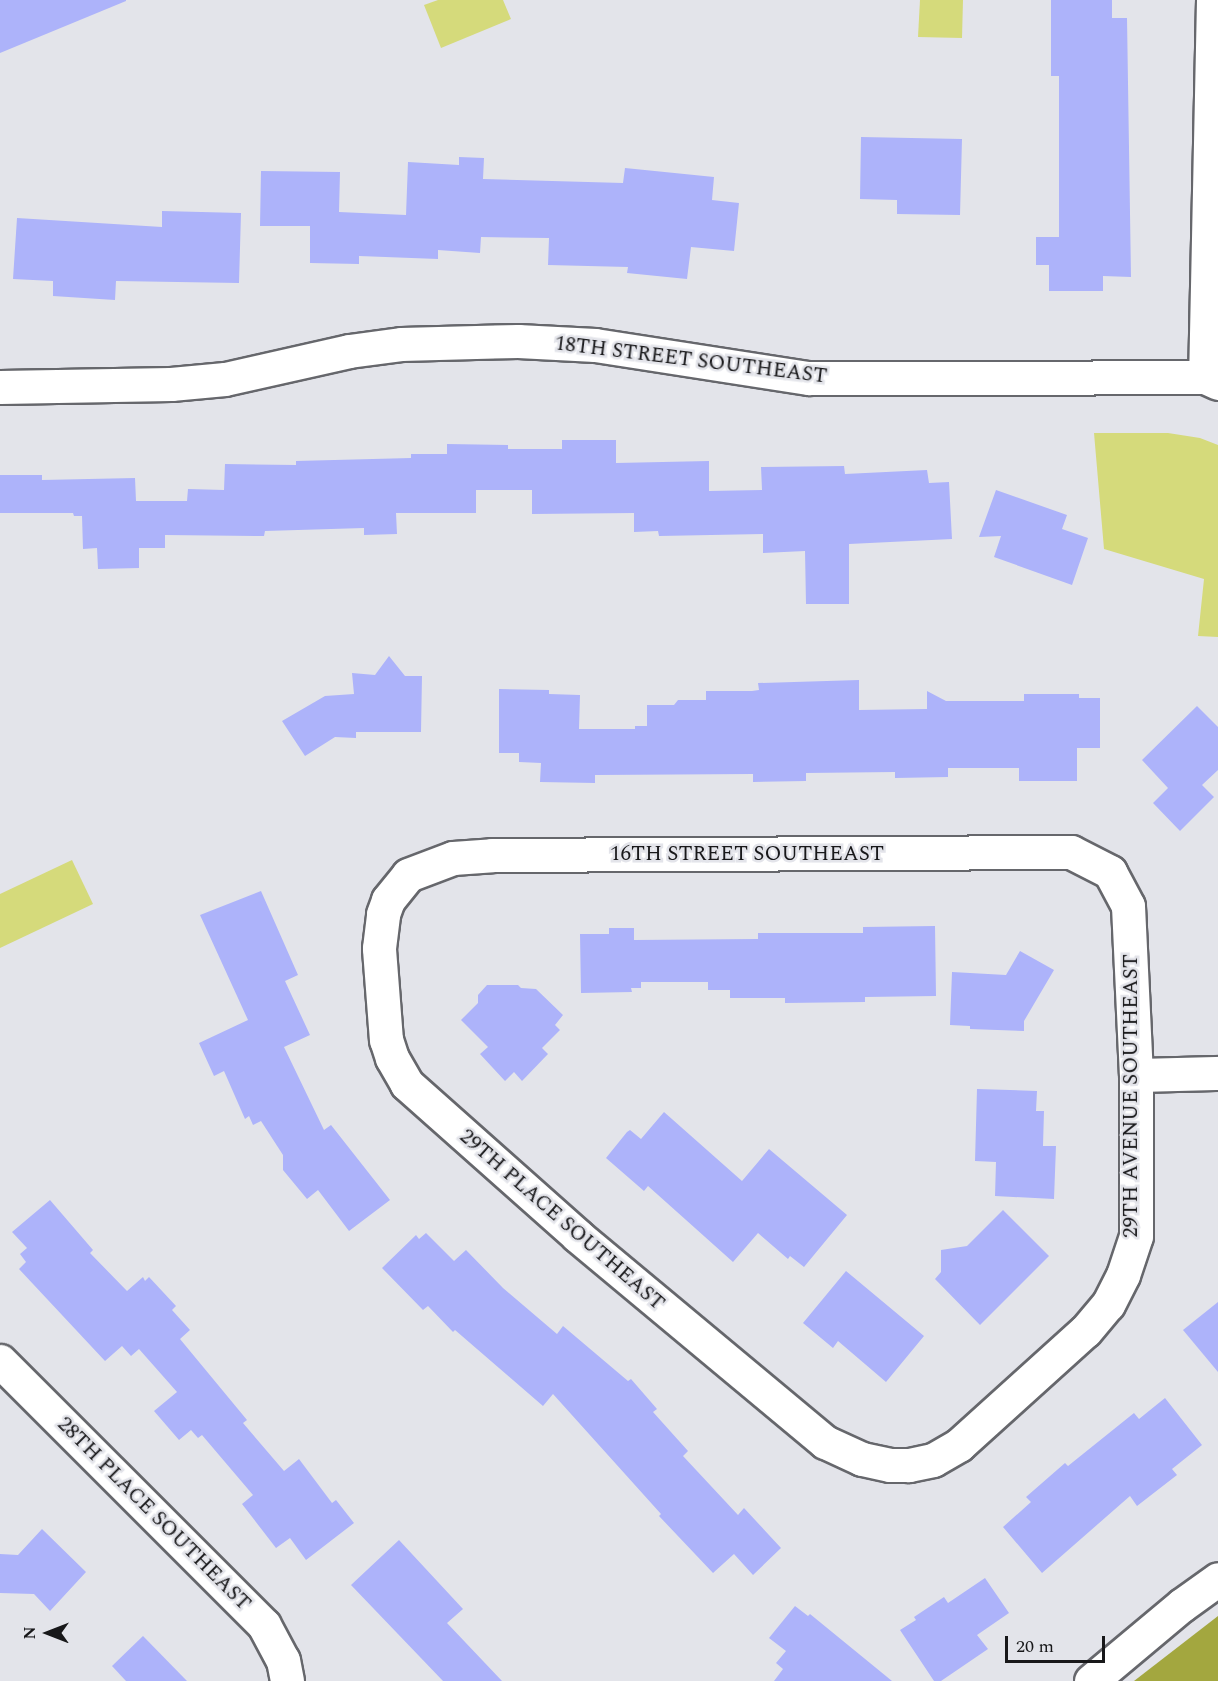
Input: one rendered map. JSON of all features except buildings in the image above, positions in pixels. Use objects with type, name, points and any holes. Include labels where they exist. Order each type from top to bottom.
[{"type":"street","points":[[1212,380],[1213,0]]},
{"type":"street","name":"18TH STREET SOUTHEAST","points":[[0,387],[171,384],[225,379],[349,351],[401,344],[518,341],[595,345],[809,378],[1212,380]]},
{"type":"street","name":"16TH STREET SOUTHEAST","points":[[397,886],[408,875],[453,858],[492,855],[1071,852],[1102,866]]},
{"type":"street","name":"29TH AVENUE SOUTHEAST","points":[[890,1465],[909,1465],[933,1460],[959,1445],[1086,1331],[1108,1304],[1123,1275],[1136,1236],[1136,1075],[1128,906],[1120,887],[1102,866]]},
{"type":"street","name":"29TH PLACE SOUTHEAST","points":[[397,886],[383,914],[379,948],[386,1040],[392,1058],[407,1084],[578,1236],[825,1442],[862,1459],[890,1465]]},
{"type":"street","points":[[1136,1075],[1218,1073]]},
{"type":"street","name":"28TH PLACE SOUTHEAST","points":[[3,1368],[264,1625],[283,1660],[287,1681]]},
{"type":"street","points":[[1091,1681],[1182,1605],[1218,1579]]},
{"type":"green space","points":[[438,0],[503,0],[511,19],[441,48],[424,5]]},
{"type":"green space","points":[[920,0],[963,0],[962,38],[918,37]]},
{"type":"green space","points":[[1094,433],[1168,433],[1200,438],[1218,445],[1218,637],[1198,636],[1204,579],[1104,549]]},
{"type":"green space","points":[[72,860],[93,904],[0,948],[0,894]]},
{"type":"shaded area","points":[[1218,1616],[1218,1681],[1134,1681]]}]
